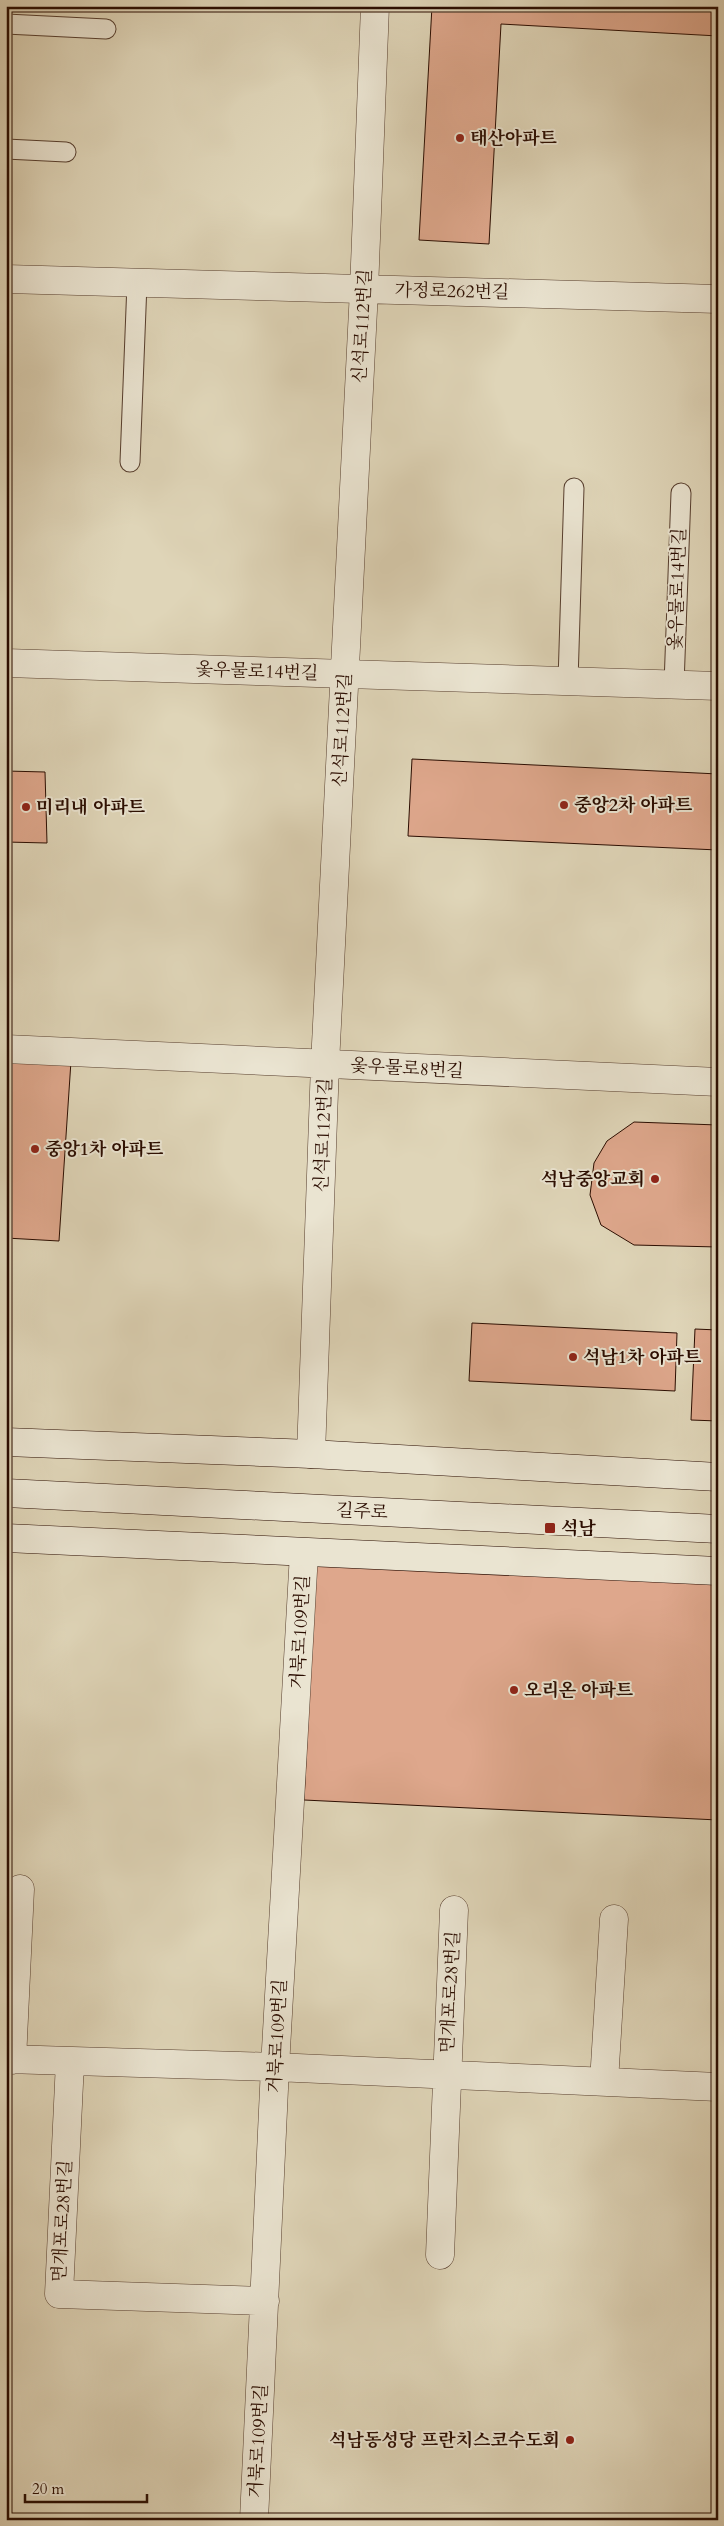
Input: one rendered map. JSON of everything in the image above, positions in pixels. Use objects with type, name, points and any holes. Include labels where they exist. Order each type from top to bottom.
[{"type":"street","name":"신석로112번길","points":[[311,1454],[325,1064],[364,290],[375,6]]},
{"type":"street","name":"가정로262번길","points":[[6,279],[718,299]]},
{"type":"street","name":"옻우물로14번길","points":[[6,663],[718,686]]},
{"type":"street","name":"옻우물로8번길","points":[[6,1049],[718,1082]]},
{"type":"street","points":[[6,1442],[311,1454],[718,1477]]},
{"type":"street","name":"길주로","points":[[6,1493],[718,1529]]},
{"type":"street","points":[[6,1538],[718,1571]]},
{"type":"street","name":"거북로109번길","points":[[254,2520],[275,2067],[304,1553]]},
{"type":"street","name":"면개포로28번길","points":[[20,1889],[9,2059],[275,2067],[718,2087]]},
{"type":"street","name":"면개포로28번길","points":[[440,2255],[445,2074],[454,1910]]},
{"type":"street","points":[[604,2082],[614,1919]]},
{"type":"street","name":"면개포로28번길","points":[[70,2062],[59,2294],[264,2301]]},
{"type":"lane","points":[[6,24],[106,30]]},
{"type":"lane","points":[[6,149],[66,152]]},
{"type":"lane","points":[[130,462],[137,283]]},
{"type":"lane","points":[[568,681],[574,488]]},
{"type":"lane","name":"옻우물로14번길","points":[[674,685],[681,492]]},
{"type":"building","name":"태산아파트","points":[[432,6],[718,6],[718,36],[501,24],[489,244],[419,240]]},
{"type":"building","name":"중앙2차 아파트","points":[[412,759],[718,774],[718,850],[408,836]]},
{"type":"building","name":"미리내 아파트","points":[[6,771],[45,772],[47,843],[6,842]]},
{"type":"building","name":"중앙1차 아파트","points":[[6,1058],[71,1061],[59,1241],[6,1238]]},
{"type":"building","name":"석남중앙교회","points":[[634,1122],[718,1125],[718,1247],[634,1245],[601,1225],[590,1195],[594,1163],[607,1141]]},
{"type":"building","name":"석남1차 아파트","points":[[472,1323],[677,1333],[675,1391],[469,1381]]},
{"type":"building","points":[[695,1329],[718,1330],[718,1421],[691,1420]]},
{"type":"building","name":"오리온 아파트","points":[[316,1560],[718,1579],[718,1820],[304,1800]]},
{"type":"place","name":"태산아파트","points":[[460,138]]},
{"type":"place","name":"중앙2차 아파트","points":[[564,805]]},
{"type":"place","name":"미리내 아파트","points":[[26,807]]},
{"type":"place","name":"중앙1차 아파트","points":[[35,1149]]},
{"type":"place","name":"석남중앙교회","points":[[655,1179]]},
{"type":"place","name":"석남1차 아파트","points":[[573,1357]]},
{"type":"place","name":"석남","points":[[550,1528]]},
{"type":"place","name":"오리온 아파트","points":[[514,1690]]},
{"type":"place","name":"석남동성당 프란치스코수도회","points":[[570,2440]]}]
